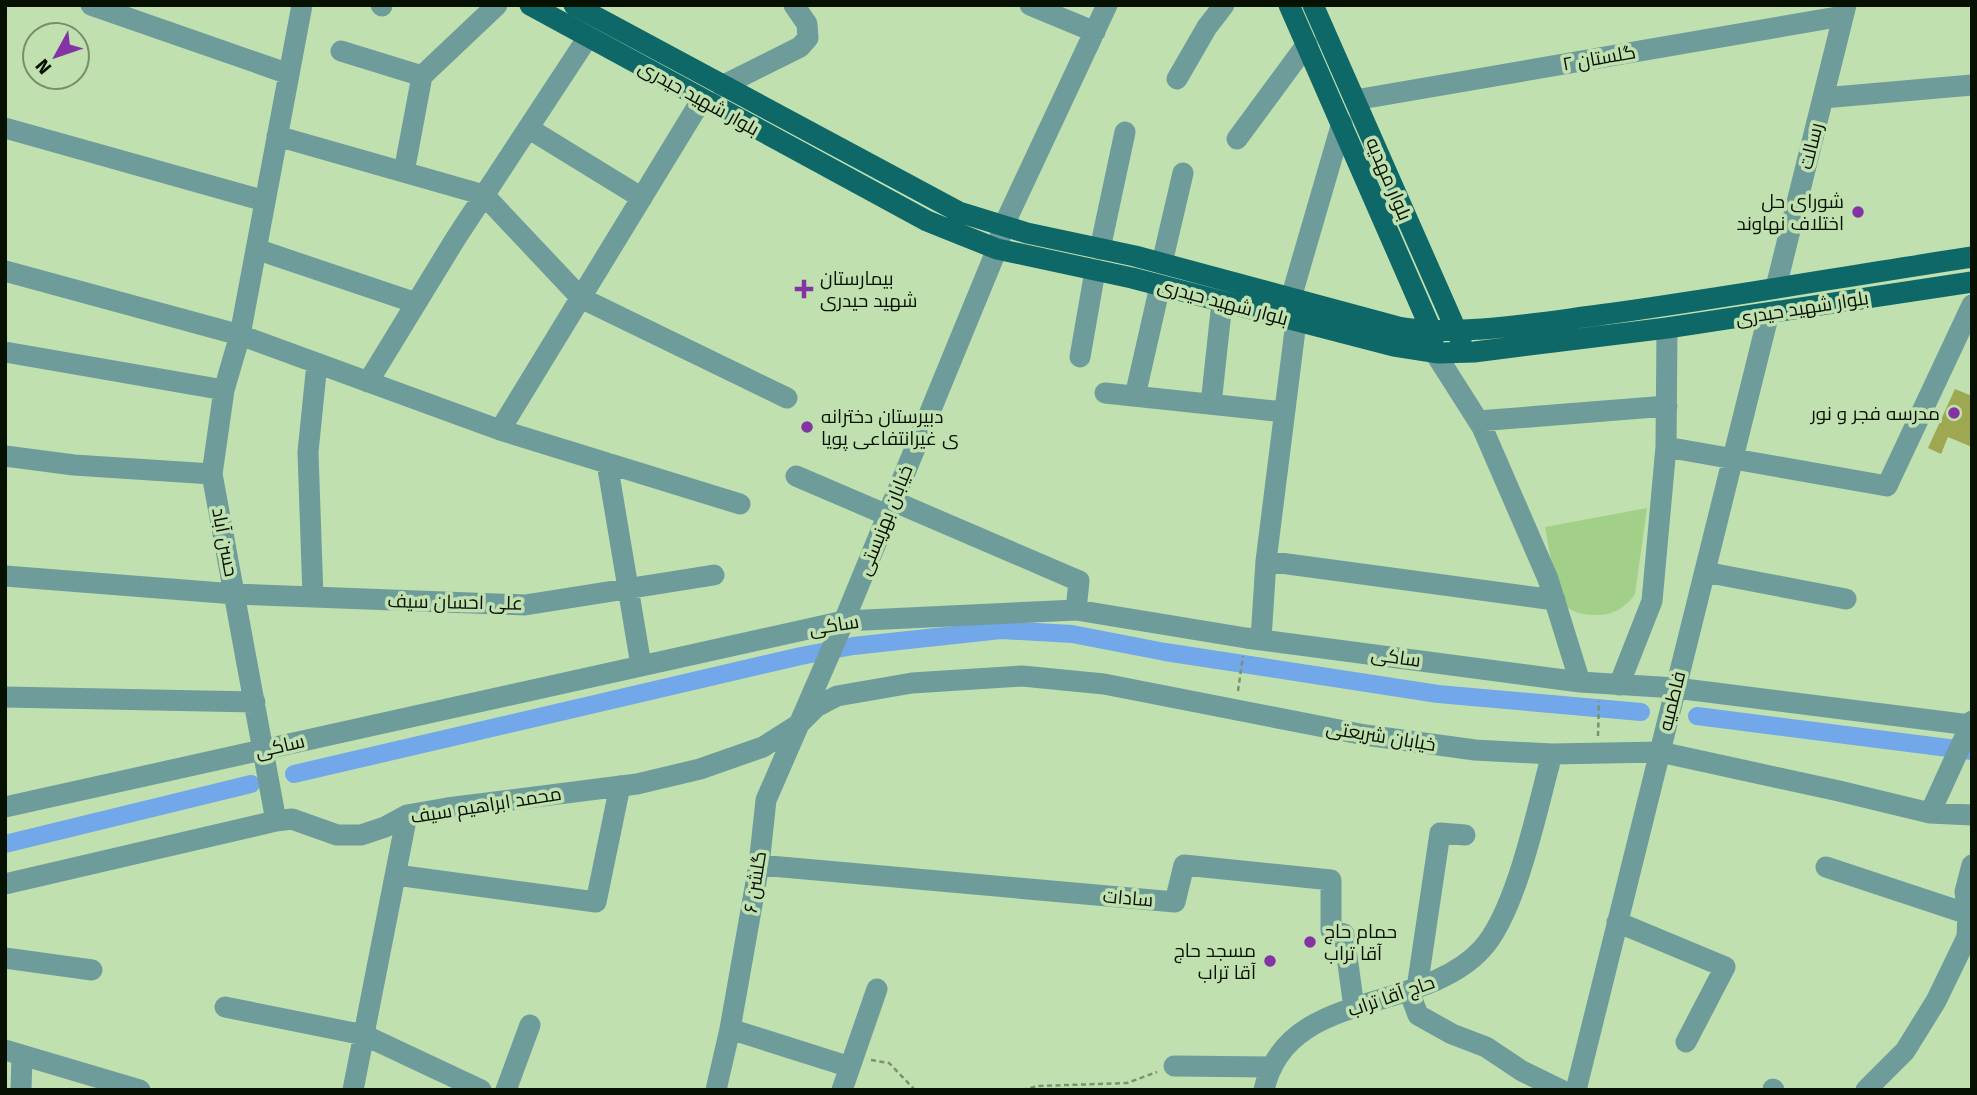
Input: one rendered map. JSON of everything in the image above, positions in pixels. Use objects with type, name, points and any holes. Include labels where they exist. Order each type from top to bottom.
[{"type":"main road","name":"بلوار شهید حیدری","points":[[530,5],[927,222],[997,249],[1160,286],[1394,346],[1434,342],[1455,331],[1556,321],[1972,257]]},
{"type":"main road","name":"بلوار شهید حیدری","points":[[574,5],[959,212],[1003,226],[1162,263],[1398,327],[1467,352],[1667,328],[1972,282]]},
{"type":"main road","name":"بلوار مهدیه","points":[[1289,5],[1434,342]]},
{"type":"main road","name":"بلوار مهدیه","points":[[1313,5],[1455,331],[1467,352]]},
{"type":"main road","points":[[1769,313],[1776,287]]},
{"type":"street","points":[[91,5],[289,74]]},
{"type":"street","name":"حسن آباد","points":[[276,821],[212,474],[223,390],[240,335],[302,5]]},
{"type":"street","points":[[404,172],[422,76],[497,5]]},
{"type":"street","points":[[722,86],[800,47],[808,38],[807,24],[794,5]]},
{"type":"street","points":[[1030,5],[1095,32]]},
{"type":"street","name":"خیابان بهزیستی","points":[[817,682],[997,249],[1003,226],[1107,5]]},
{"type":"street","points":[[1177,79],[1224,5]]},
{"type":"street","name":"گلستان ۲","points":[[1355,100],[1845,11]]},
{"type":"street","name":"رسالت","points":[[1776,287],[1845,11]]},
{"type":"street","points":[[368,382],[484,195],[588,37]]},
{"type":"street","points":[[1237,139],[1307,44]]},
{"type":"street","points":[[341,51],[422,76]]},
{"type":"street","points":[[1823,98],[1972,85]]},
{"type":"street","points":[[500,430],[702,99]]},
{"type":"street","points":[[1291,298],[1342,123]]},
{"type":"street","points":[[5,128],[265,201]]},
{"type":"street","points":[[528,128],[642,198]]},
{"type":"street","points":[[1100,249],[1125,132]]},
{"type":"street","points":[[277,136],[484,195],[581,298],[786,398]]},
{"type":"street","points":[[1162,263],[1183,173]]},
{"type":"street","points":[[256,249],[416,303]]},
{"type":"street","points":[[5,271],[240,335],[500,430],[740,504]]},
{"type":"street","points":[[1080,357],[1095,271]]},
{"type":"street","points":[[1135,396],[1160,286]]},
{"type":"street","points":[[1211,404],[1222,302]]},
{"type":"street","points":[[1666,447],[1887,486],[1972,304]]},
{"type":"street","name":"فاطمیه","points":[[1576,1090],[1769,313]]},
{"type":"street","points":[[1253,645],[1296,322]]},
{"type":"street","points":[[1619,685],[1652,601],[1666,447],[1667,328]]},
{"type":"street","points":[[1434,342],[1478,421],[1548,579],[1580,682]]},
{"type":"street","points":[[5,352],[223,390]]},
{"type":"street","points":[[313,597],[308,452],[317,363]]},
{"type":"street","points":[[1105,393],[1284,412]]},
{"type":"street","points":[[1478,421],[1667,406]]},
{"type":"street","points":[[5,456],[74,465],[212,474]]},
{"type":"street","points":[[607,463],[641,666]]},
{"type":"street","points":[[796,476],[890,508],[1079,582],[1076,610]]},
{"type":"street","points":[[1266,561],[1555,600]]},
{"type":"street","points":[[1705,572],[1846,599]]},
{"type":"street","name":"علی احسان سیف","points":[[5,576],[235,594],[525,604],[714,575]]},
{"type":"street","name":"ساکی","points":[[5,807],[641,666],[840,628],[1076,610],[1253,645],[1580,682],[1676,688],[1971,723]]},
{"type":"street","name":"خیابان شریعتی","points":[[799,724],[816,707],[837,696],[912,683],[1022,676],[1104,684],[1365,735],[1475,750],[1552,754],[1660,752],[1930,813],[1972,815]]},
{"type":"street","name":"گلشن ۶","points":[[716,1090],[760,865],[766,800],[817,682]]},
{"type":"street","points":[[5,697],[255,702]]},
{"type":"street","points":[[1930,813],[1971,723]]},
{"type":"street","name":"محمد ابراهیم سیف","points":[[5,884],[276,821],[292,820],[337,835],[361,835],[385,827],[407,815],[620,786],[700,769],[763,747],[799,724]]},
{"type":"street","name":"حاج آقا تراب","points":[[1270,1067],[1289,1041],[1309,1026],[1354,1008],[1438,981],[1464,966],[1483,948],[1498,926],[1520,870],[1552,754]]},
{"type":"street","points":[[396,875],[596,902],[620,786]]},
{"type":"street","points":[[353,1090],[407,815]]},
{"type":"street","points":[[1465,835],[1440,833],[1413,989],[1418,1015],[1452,1034],[1486,1047],[1522,1071],[1561,1090]]},
{"type":"street","name":"سادات","points":[[760,865],[1175,902],[1184,866],[1331,880],[1331,930],[1344,934],[1354,1008]]},
{"type":"street","points":[[1866,1090],[1905,1051],[1936,1001],[1967,937],[1970,913],[1965,892],[1972,865]]},
{"type":"street","points":[[1826,867],[1970,913]]},
{"type":"street","points":[[1617,922],[1726,967],[1686,1042]]},
{"type":"street","points":[[5,958],[92,970]]},
{"type":"street","points":[[842,1090],[877,989]]},
{"type":"street","points":[[225,1007],[364,1035],[481,1090]]},
{"type":"street","points":[[506,1090],[530,1026]]},
{"type":"street","points":[[730,1029],[852,1062]]},
{"type":"street","points":[[21,1090],[14,1052],[140,1090]]},
{"type":"street","points":[[1174,1066],[1270,1067],[1264,1090]]},
{"type":"path","points":[[1238,692],[1253,645]]},
{"type":"path","points":[[1598,734],[1599,703]]},
{"type":"path","points":[[852,1062],[889,1063],[915,1090]]},
{"type":"path","points":[[1023,1090],[1038,1086],[1127,1083],[1174,1066]]},
{"type":"green space","points":[[1647,508],[1635,594],[1631,599],[1619,609],[1604,615],[1581,614],[1567,607],[1559,592],[1545,527]]},
{"type":"building","points":[[1955,389],[1972,396],[1972,447],[1948,437],[1941,454],[1928,448]]},
{"type":"waterway","points":[[294,774],[801,656],[853,646],[1001,630],[1072,634],[1165,652],[1438,694],[1641,712]]},
{"type":"waterway","points":[[1697,716],[1972,751]]},
{"type":"waterway","points":[[5,844],[251,784]]},
{"type":"place","name":"شورای حل اختلاف نهاوند","points":[[1858,212]]},
{"type":"place","name":"بیمارستان شهید حیدری","points":[[804,289]]},
{"type":"place","name":"مدرسه فجر و نور","points":[[1954,413]]},
{"type":"place","name":"دبیرستان دخترانه ی غیرانتفاعی پویا","points":[[807,427]]},
{"type":"place","name":"حمام حاج آقا تراب","points":[[1310,942]]},
{"type":"place","name":"مسجد حاج آقا تراب","points":[[1270,961]]}]
